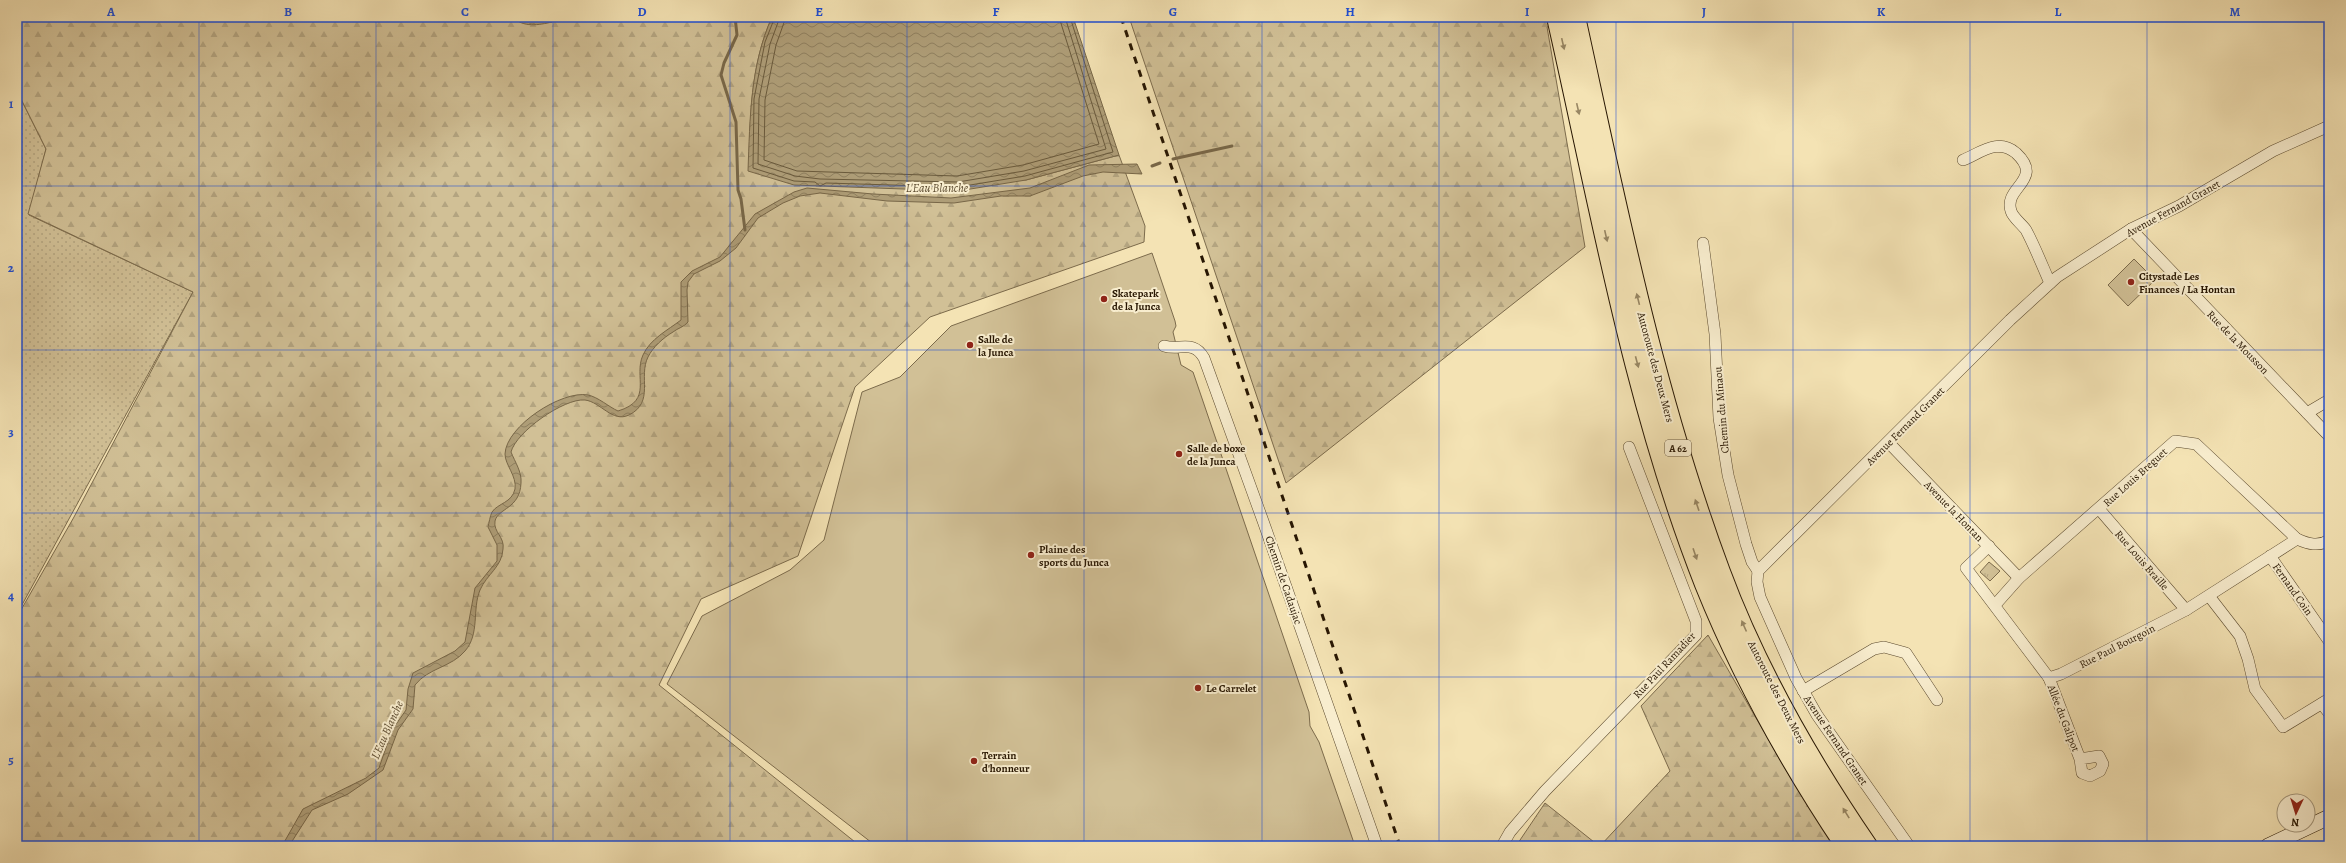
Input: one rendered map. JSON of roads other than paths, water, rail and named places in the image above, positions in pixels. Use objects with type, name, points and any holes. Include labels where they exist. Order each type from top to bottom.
[{"type":"highway","name":"Autoroute des Deux Mers","points":[[1557,17],[1622,306],[1645,395],[1668,475],[1706,585],[1750,682],[1796,767],[1846,846]]},
{"type":"highway","name":"Autoroute des Deux Mers","points":[[1575,17],[1642,315],[1683,466],[1721,574],[1768,680],[1809,754],[1867,846]]},
{"type":"main road","points":[[2268,846],[2329,817]]},
{"type":"street","name":"Avenue Fernand Granet","points":[[1909,846],[1817,715],[1803,691],[1765,611],[1758,588],[1758,571],[1889,443],[2010,320],[2050,283],[2131,229],[2186,203],[2273,151],[2329,126]]},
{"type":"street","points":[[1963,160],[2000,145],[2008,147],[2025,163],[2026,172],[2024,182],[2012,196],[2009,203],[2011,213],[2025,228],[2050,283]]},
{"type":"street","name":"Rue de la Mousson","points":[[2131,229],[2329,436]]},
{"type":"street","name":"Chemin du Minaou","points":[[1703,243],[1714,334],[1719,418],[1728,475],[1746,544],[1752,562],[1758,571]]},
{"type":"street","name":"Chemin de Cadaujac","points":[[1164,346],[1172,348],[1190,346],[1199,351],[1204,358],[1273,548],[1377,846]]},
{"type":"street","points":[[2307,413],[2329,400]]},
{"type":"street","name":"Rue Louis Breguet","points":[[1996,604],[2019,578],[2176,442],[2196,444],[2298,539]]},
{"type":"street","name":"Avenue la Hontan","points":[[1889,443],[2019,578]]},
{"type":"street","name":"Rue Paul Ramadier","points":[[1502,846],[1510,832],[1545,791],[1696,635],[1696,621],[1629,447]]},
{"type":"street","name":"Rue Louis Braille","points":[[2099,509],[2186,610]]},
{"type":"street","points":[[2298,539],[2309,544],[2325,543],[2329,540]]},
{"type":"street","name":"Rue Paul Bourgoin","points":[[2049,678],[2061,674],[2186,610],[2298,539]]},
{"type":"street","points":[[1989,546],[1966,568],[1996,604],[2041,670],[2049,678]]},
{"type":"street","name":"Fernand Coin","points":[[2270,556],[2329,641]]},
{"type":"street","points":[[2209,596],[2240,636],[2248,659],[2255,689],[2283,727],[2326,701],[2329,714]]},
{"type":"street","points":[[1803,691],[1874,649],[1884,647],[1906,653],[1937,700]]},
{"type":"street","name":"Allée du Galipot","points":[[2049,678],[2080,759]]},
{"type":"water","points":[[513,17],[556,17],[552,22],[531,25],[521,23]]},
{"type":"water","points":[[772,17],[1073,17],[1119,155],[1026,180],[958,191],[794,185],[748,171],[752,92],[759,54]]},
{"type":"water","points":[[1137,164],[1142,174],[1103,172],[1083,176],[1030,196],[1001,196],[954,203],[887,201],[820,193],[800,196],[783,203],[758,218],[736,248],[720,261],[694,274],[688,282],[688,322],[662,340],[650,353],[645,365],[644,396],[642,403],[637,410],[623,417],[612,414],[596,404],[585,400],[565,404],[531,426],[515,444],[511,452],[518,467],[521,479],[520,492],[513,503],[500,513],[495,521],[496,528],[503,545],[502,555],[497,566],[486,579],[480,590],[476,605],[473,637],[470,644],[454,661],[426,675],[415,685],[413,709],[398,730],[383,770],[348,794],[312,810],[289,846],[282,846],[303,809],[366,778],[379,768],[392,730],[406,710],[408,689],[413,673],[455,651],[465,642],[475,588],[497,561],[497,545],[488,527],[491,515],[495,509],[511,497],[515,489],[513,475],[505,454],[508,443],[515,432],[537,412],[564,398],[577,395],[588,395],[618,411],[636,401],[640,387],[641,363],[646,349],[660,335],[681,320],[681,282],[692,271],[720,257],[755,214],[794,192],[807,188],[873,194],[951,198],[1030,188],[1089,165]]},
{"type":"waterway","name":"L'Eau Blanche","points":[[735,17],[737,35],[724,63],[721,75],[736,122],[738,190],[741,199],[745,230]]},
{"type":"waterway","name":"L'Eau Blanche","points":[[1173,159],[1232,146]]},
{"type":"waterway","name":"L'Eau Blanche","points":[[1152,166],[1160,163]]},
{"type":"railway","points":[[1121,17],[1400,846]]},
{"type":"place","name":"Citystade Les Finances / La Hontan","points":[[2131,282]]},
{"type":"place","name":"Skatepark de la Junca","points":[[1104,299]]},
{"type":"place","name":"Salle de la Junca","points":[[970,345]]},
{"type":"place","name":"Salle de boxe de la Junca","points":[[1179,454]]},
{"type":"place","name":"Plaine des sports du Junca","points":[[1031,555]]},
{"type":"place","name":"Le Carrelet","points":[[1198,688]]},
{"type":"place","name":"Terrain d'honneur","points":[[974,761]]}]
